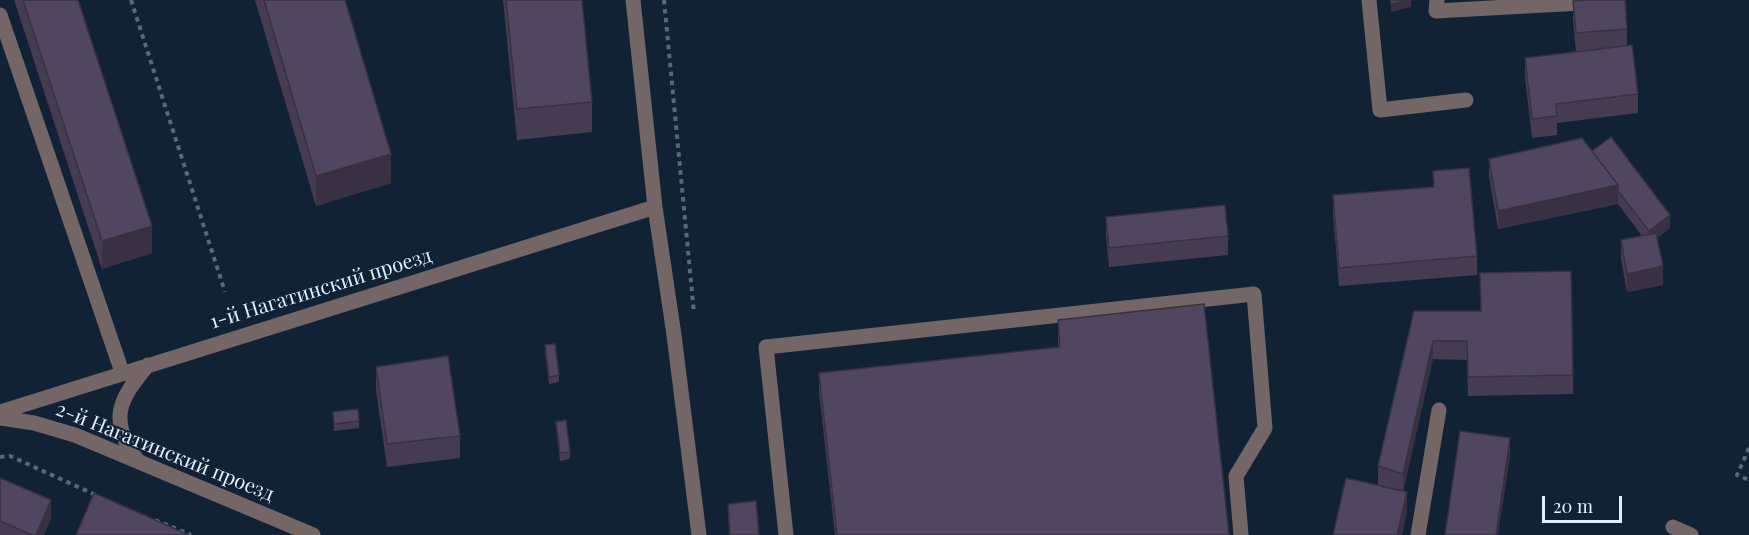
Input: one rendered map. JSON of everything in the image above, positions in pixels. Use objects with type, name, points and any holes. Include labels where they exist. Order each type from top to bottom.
[{"type":"street","points":[[633,0],[655,207],[674,334],[699,535]]},
{"type":"street","points":[[1370,0],[1380,110],[1466,100]]},
{"type":"street","points":[[1437,0],[1436,11],[1599,2],[1599,0]]},
{"type":"street","points":[[0,15],[122,372]]},
{"type":"street","name":"1-й Нагатинский проезд","points":[[0,412],[655,207]]},
{"type":"street","points":[[786,535],[766,347],[1254,294],[1265,428],[1236,476],[1241,535]]},
{"type":"street","points":[[138,461],[121,432],[119,414],[130,386],[148,365]]},
{"type":"street","points":[[1418,535],[1439,411]]},
{"type":"street","name":"2-й Нагатинский проезд","points":[[0,418],[34,423],[75,435],[312,535]]},
{"type":"street","points":[[1673,527],[1691,535]]},
{"type":"path","points":[[131,0],[225,292]]},
{"type":"path","points":[[664,0],[695,321]]},
{"type":"path","points":[[1749,448],[1737,475],[1749,480]]},
{"type":"path","points":[[0,458],[10,456],[102,498]]},
{"type":"path","points":[[151,519],[191,535]]},
{"type":"building","points":[[23,0],[78,0],[152,226],[102,241]]},
{"type":"building","points":[[264,0],[345,0],[391,154],[316,176]]},
{"type":"building","points":[[506,0],[582,0],[592,102],[517,109]]},
{"type":"building","points":[[1390,0],[1411,0],[1391,4]]},
{"type":"building","points":[[1625,0],[1627,29],[1576,33],[1573,1]]},
{"type":"building","points":[[1632,45],[1638,94],[1556,104],[1557,116],[1532,119],[1525,58]]},
{"type":"building","points":[[1611,137],[1670,215],[1649,231],[1618,191],[1618,185],[1592,151]]},
{"type":"building","points":[[1582,138],[1618,185],[1498,211],[1489,159]]},
{"type":"building","points":[[1469,168],[1477,256],[1339,268],[1333,195],[1434,187],[1433,171]]},
{"type":"building","points":[[1225,205],[1228,236],[1109,248],[1106,217]]},
{"type":"building","points":[[1656,233],[1663,266],[1627,274],[1621,240]]},
{"type":"building","points":[[1571,271],[1573,375],[1468,377],[1467,341],[1433,341],[1403,474],[1378,466],[1414,311],[1481,311],[1480,273]]},
{"type":"building","points":[[1204,304],[1229,535],[837,535],[819,373],[1060,347],[1058,320]]},
{"type":"building","points":[[555,344],[559,375],[549,377],[545,345]]},
{"type":"building","points":[[448,356],[460,436],[387,444],[376,367]]},
{"type":"building","points":[[358,409],[359,421],[334,424],[333,412]]},
{"type":"building","points":[[566,420],[570,452],[560,453],[556,422]]},
{"type":"building","points":[[1460,431],[1510,438],[1496,535],[1445,535]]},
{"type":"building","points":[[0,478],[51,500],[36,535],[0,521]]},
{"type":"building","points":[[1346,478],[1407,492],[1397,535],[1333,535]]},
{"type":"building","points":[[94,493],[189,535],[76,535]]},
{"type":"building","points":[[756,501],[759,535],[730,535],[728,504]]}]
